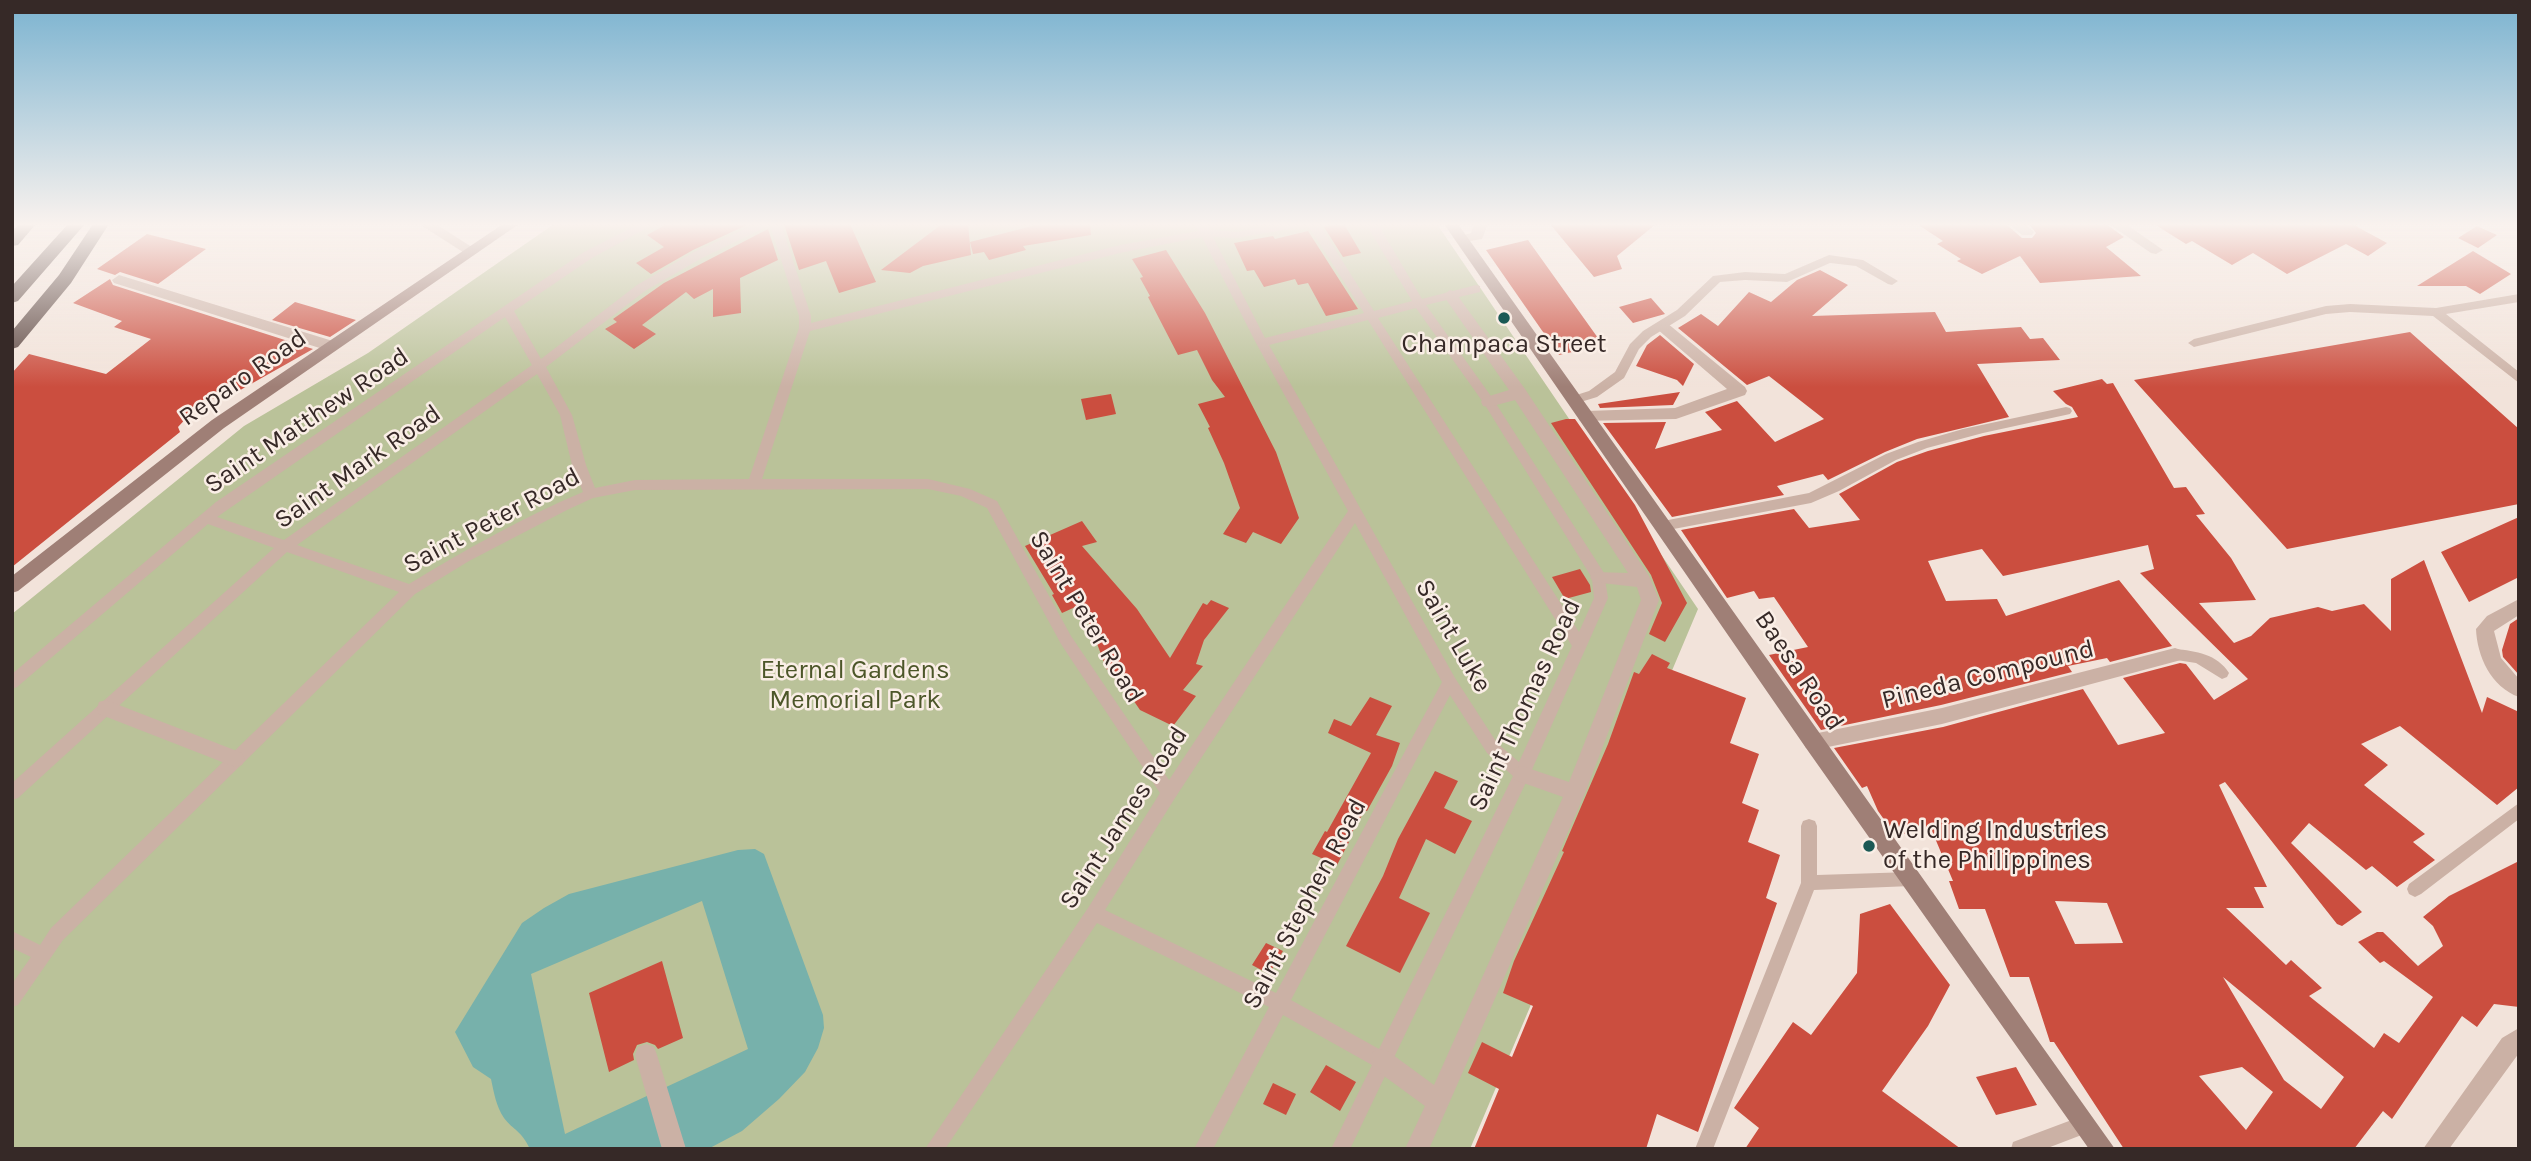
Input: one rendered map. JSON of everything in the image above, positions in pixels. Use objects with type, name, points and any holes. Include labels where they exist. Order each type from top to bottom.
[{"type":"highway","points":[[12,297],[29,278]]},
{"type":"highway","points":[[12,343],[66,278]]},
{"type":"main road","name":"Reparo Road","points":[[12,586],[218,424],[431,278]]},
{"type":"main road","name":"Baesa Road","points":[[1489,278],[1813,742],[2103,1149]]},
{"type":"street","points":[[119,280],[331,346]]},
{"type":"street","points":[[1417,1149],[1575,793],[1650,600],[1643,581],[1519,393],[1450,295]]},
{"type":"street","points":[[1586,417],[1676,413],[1739,391],[1662,326]]},
{"type":"street","points":[[1489,402],[1519,393]]},
{"type":"street","points":[[1599,577],[1643,581]]},
{"type":"street","points":[[2519,606],[2493,621],[2485,629],[2489,658],[2501,674],[2519,689]]},
{"type":"street","name":"Pineda Compound","points":[[1813,742],[1942,716],[2175,655]]},
{"type":"street","points":[[106,708],[235,760]]},
{"type":"street","points":[[1522,774],[1575,793]]},
{"type":"street","points":[[2435,1149],[2510,1046],[2519,1039]]},
{"type":"street","points":[[646,1055],[674,1149]]},
{"type":"street","points":[[1381,1060],[1437,1101]]},
{"type":"lane","name":"Saint Matthew Road","points":[[12,682],[205,518],[555,278]]},
{"type":"lane","name":"Saint Mark Road","points":[[12,793],[284,547],[539,366],[641,288],[658,278]]},
{"type":"lane","points":[[754,484],[805,328],[806,316],[793,278]]},
{"type":"lane","points":[[805,328],[1004,278]]},
{"type":"lane","name":"Saint Luke","points":[[1229,278],[1354,513],[1450,682],[1492,748],[1522,774]]},
{"type":"lane","points":[[1348,278],[1580,646]]},
{"type":"lane","name":"Saint Thomas Road","points":[[1339,1149],[1522,774],[1601,598],[1599,577],[1489,402],[1404,278]]},
{"type":"lane","points":[[1574,400],[1593,394],[1620,375],[1634,346],[1681,313],[1712,282],[1721,278]]},
{"type":"lane","points":[[1887,278],[1892,281]]},
{"type":"lane","points":[[1262,343],[1476,289]]},
{"type":"lane","points":[[2194,343],[2326,310],[2350,308],[2436,312],[2519,298]]},
{"type":"lane","points":[[509,311],[566,415],[579,465],[591,494]]},
{"type":"lane","points":[[2436,312],[2519,379]]},
{"type":"lane","points":[[1663,526],[1811,498],[1830,492],[1889,458],[1925,444],[2066,411]]},
{"type":"lane","name":"Saint Peter Road","points":[[12,999],[57,934],[410,590],[476,550],[562,506],[591,494],[635,485],[918,483],[946,485],[971,493],[992,505],[1066,640],[1169,793]]},
{"type":"lane","name":"Saint James Road","points":[[933,1149],[1094,913],[1169,793],[1354,513]]},
{"type":"lane","points":[[205,518],[410,590]]},
{"type":"lane","points":[[2175,655],[2199,657],[2222,673]]},
{"type":"lane","name":"Saint Stephen Road","points":[[1203,1149],[1450,682]]},
{"type":"lane","points":[[2415,889],[2519,810]]},
{"type":"lane","points":[[1704,1149],[1808,883],[1810,826]]},
{"type":"lane","points":[[1808,883],[1911,879]]},
{"type":"lane","points":[[1094,913],[1280,1004],[1381,1060]]},
{"type":"lane","points":[[12,939],[41,954]]},
{"type":"lane","points":[[2020,1149],[2085,1124]]},
{"type":"green space","name":"Eternal Gardens Memorial Park","points":[[476,278],[1474,278],[1698,609],[1470,1149],[12,1149],[12,614],[244,426],[368,353]]},
{"type":"water","points":[[755,849],[764,854],[823,1015],[824,1028],[818,1048],[805,1072],[742,1131],[708,1149],[530,1149],[504,1118],[497,1104],[491,1079],[473,1067],[455,1032],[522,923],[569,894],[738,850]],"holes":[[[702,901],[748,1049],[565,1134],[531,974]]]},
{"type":"building","points":[[140,278],[166,278],[158,284]]},
{"type":"building","points":[[673,278],[740,278],[741,313],[713,317],[713,289],[694,299],[686,292],[642,325],[656,334],[634,349],[605,329],[617,322],[613,319]]},
{"type":"building","points":[[833,278],[874,278],[876,282],[839,293]]},
{"type":"building","points":[[1140,278],[1183,278],[1205,313],[1276,452],[1299,518],[1281,544],[1253,532],[1246,543],[1223,534],[1240,508],[1208,428],[1210,427],[1198,404],[1225,397],[1212,380],[1197,350],[1178,355],[1148,297],[1150,296]]},
{"type":"building","points":[[1259,278],[1338,278],[1358,309],[1326,316],[1308,283],[1298,285],[1295,279],[1264,287]]},
{"type":"building","points":[[1506,278],[1555,278],[1603,345],[1559,355]]},
{"type":"building","points":[[1835,278],[1848,285],[1812,316],[1935,312],[1946,332],[2021,327],[2030,339],[2043,338],[2060,360],[1977,364],[2009,417],[1917,439],[1828,480],[1823,474],[1777,486],[1784,495],[1672,517],[1603,423],[1666,422],[1655,449],[1722,430],[1705,412],[1737,401],[1775,442],[1824,419],[1769,376],[1747,385],[1678,328],[1701,314],[1718,326],[1749,292],[1771,302],[1797,280]]},
{"type":"building","points":[[2036,278],[2110,278],[2040,283]]},
{"type":"building","points":[[2430,278],[2505,278],[2480,294],[2466,286],[2417,286]]},
{"type":"building","points":[[110,279],[113,285],[313,349],[235,393],[229,392],[217,399],[206,397],[178,427],[180,432],[12,567],[12,373],[29,354],[106,374],[151,339],[114,327],[122,321],[73,303]]},
{"type":"building","points":[[1651,298],[1665,314],[1633,323],[1619,307]]},
{"type":"building","points":[[295,302],[356,320],[330,337],[272,320]]},
{"type":"building","points":[[2410,332],[2519,429],[2519,504],[2287,549],[2134,380]]},
{"type":"building","points":[[1660,335],[1694,364],[1683,386],[1677,380],[1636,366],[1647,345]]},
{"type":"building","points":[[2102,379],[2107,384],[2113,383],[2174,488],[2186,487],[2205,514],[2196,515],[2231,558],[2256,600],[2199,603],[2234,643],[2251,636],[2270,618],[2318,607],[2332,611],[2364,604],[2391,631],[2391,579],[2424,560],[2482,713],[2487,697],[2519,712],[2519,787],[2497,805],[2400,726],[2361,744],[2388,765],[2364,785],[2425,834],[2413,842],[2435,860],[2397,887],[2372,866],[2366,870],[2309,823],[2291,843],[2362,912],[2342,926],[2337,924],[2225,782],[2219,785],[2267,887],[2254,887],[2264,908],[2226,908],[2286,965],[2291,960],[2322,988],[2309,996],[2374,1048],[2384,1033],[2399,1043],[2433,997],[2384,961],[2380,963],[2358,942],[2377,932],[2383,932],[2418,966],[2443,946],[2433,926],[2423,917],[2449,896],[2519,861],[2519,1007],[2494,1004],[2477,1027],[2462,1016],[2392,1119],[2383,1111],[2354,1149],[2124,1149],[2054,1042],[2050,1042],[2029,977],[2010,977],[1985,909],[1959,909],[1949,881],[1953,881],[1932,831],[1895,835],[1878,811],[1867,786],[1862,788],[1834,748],[1943,727],[2083,689],[2118,745],[2165,733],[2123,678],[2180,663],[2186,664],[2214,700],[2248,679],[2140,573],[2154,569],[2148,545],[2003,576],[1982,549],[1928,561],[1946,601],[1997,599],[2006,616],[2119,580],[2172,646],[2110,662],[2107,658],[2068,666],[2072,672],[1941,705],[1821,730],[1769,655],[1808,647],[1774,597],[1759,599],[1754,591],[1727,598],[1681,530],[1794,509],[1809,528],[1860,520],[1839,494],[1897,462],[1984,436],[2078,417],[2072,407],[2053,391]],"holes":[[[2055,901],[2107,903],[2123,943],[2075,944]],[[2223,977],[2344,1077],[2321,1109],[2284,1080]],[[2242,1067],[2273,1092],[2246,1130],[2199,1076]]]},
{"type":"building","points":[[1680,392],[1673,405],[1600,408],[1598,404]]},
{"type":"building","points":[[1111,394],[1116,414],[1086,420],[1081,399]]},
{"type":"building","points":[[1575,419],[1635,505],[1687,603],[1665,642],[1649,634],[1662,603],[1651,575],[1551,423]]},
{"type":"building","points":[[2519,517],[2519,577],[2469,602],[2441,552]]},
{"type":"building","points":[[1082,521],[1097,542],[1082,546],[1137,609],[1170,658],[1203,603],[1207,605],[1211,600],[1229,608],[1204,640],[1196,664],[1203,666],[1183,690],[1196,696],[1173,726],[1140,710],[1110,666],[1107,670],[1082,604],[1062,613],[1052,595],[1054,594],[1025,546]]},
{"type":"building","points":[[1580,569],[1590,585],[1591,592],[1565,599],[1552,577]]},
{"type":"building","points":[[2519,618],[2519,675],[2503,657],[2502,650],[2510,624]]},
{"type":"building","points":[[1652,654],[1670,663],[1667,668],[1746,698],[1730,743],[1759,754],[1742,803],[1759,810],[1748,842],[1780,855],[1766,898],[1777,903],[1698,1132],[1657,1114],[1646,1149],[1474,1149],[1499,1089],[1468,1073],[1482,1042],[1512,1057],[1533,1006],[1503,993],[1514,961],[1564,852],[1562,851],[1608,744],[1634,672],[1639,674]]},
{"type":"building","points":[[1370,697],[1392,706],[1376,735],[1400,743],[1392,766],[1347,841],[1349,842],[1337,865],[1312,854],[1371,753],[1328,733],[1334,719],[1351,726]]},
{"type":"building","points":[[1435,771],[1458,781],[1444,808],[1472,821],[1455,854],[1426,839],[1399,898],[1430,913],[1400,973],[1346,946],[1383,876],[1398,839]]},
{"type":"building","points":[[1890,904],[1950,985],[1928,1026],[1882,1091],[1961,1149],[1745,1149],[1759,1128],[1734,1108],[1793,1022],[1811,1035],[1857,973],[1860,914]]},
{"type":"building","points":[[1266,943],[1283,951],[1269,974],[1252,965]]},
{"type":"building","points":[[662,961],[683,1038],[658,1049],[647,1042],[637,1045],[633,1054],[634,1060],[609,1072],[589,993]]},
{"type":"building","points":[[1326,1065],[1356,1082],[1340,1111],[1310,1092]]},
{"type":"building","points":[[2016,1067],[2037,1105],[1996,1115],[1976,1077]]},
{"type":"building","points":[[1273,1083],[1296,1094],[1286,1115],[1263,1104]]},
{"type":"place","name":"Champaca Street","points":[[1504,318]]},
{"type":"place","name":"Welding Industries of the Philippines","points":[[1869,846]]}]
